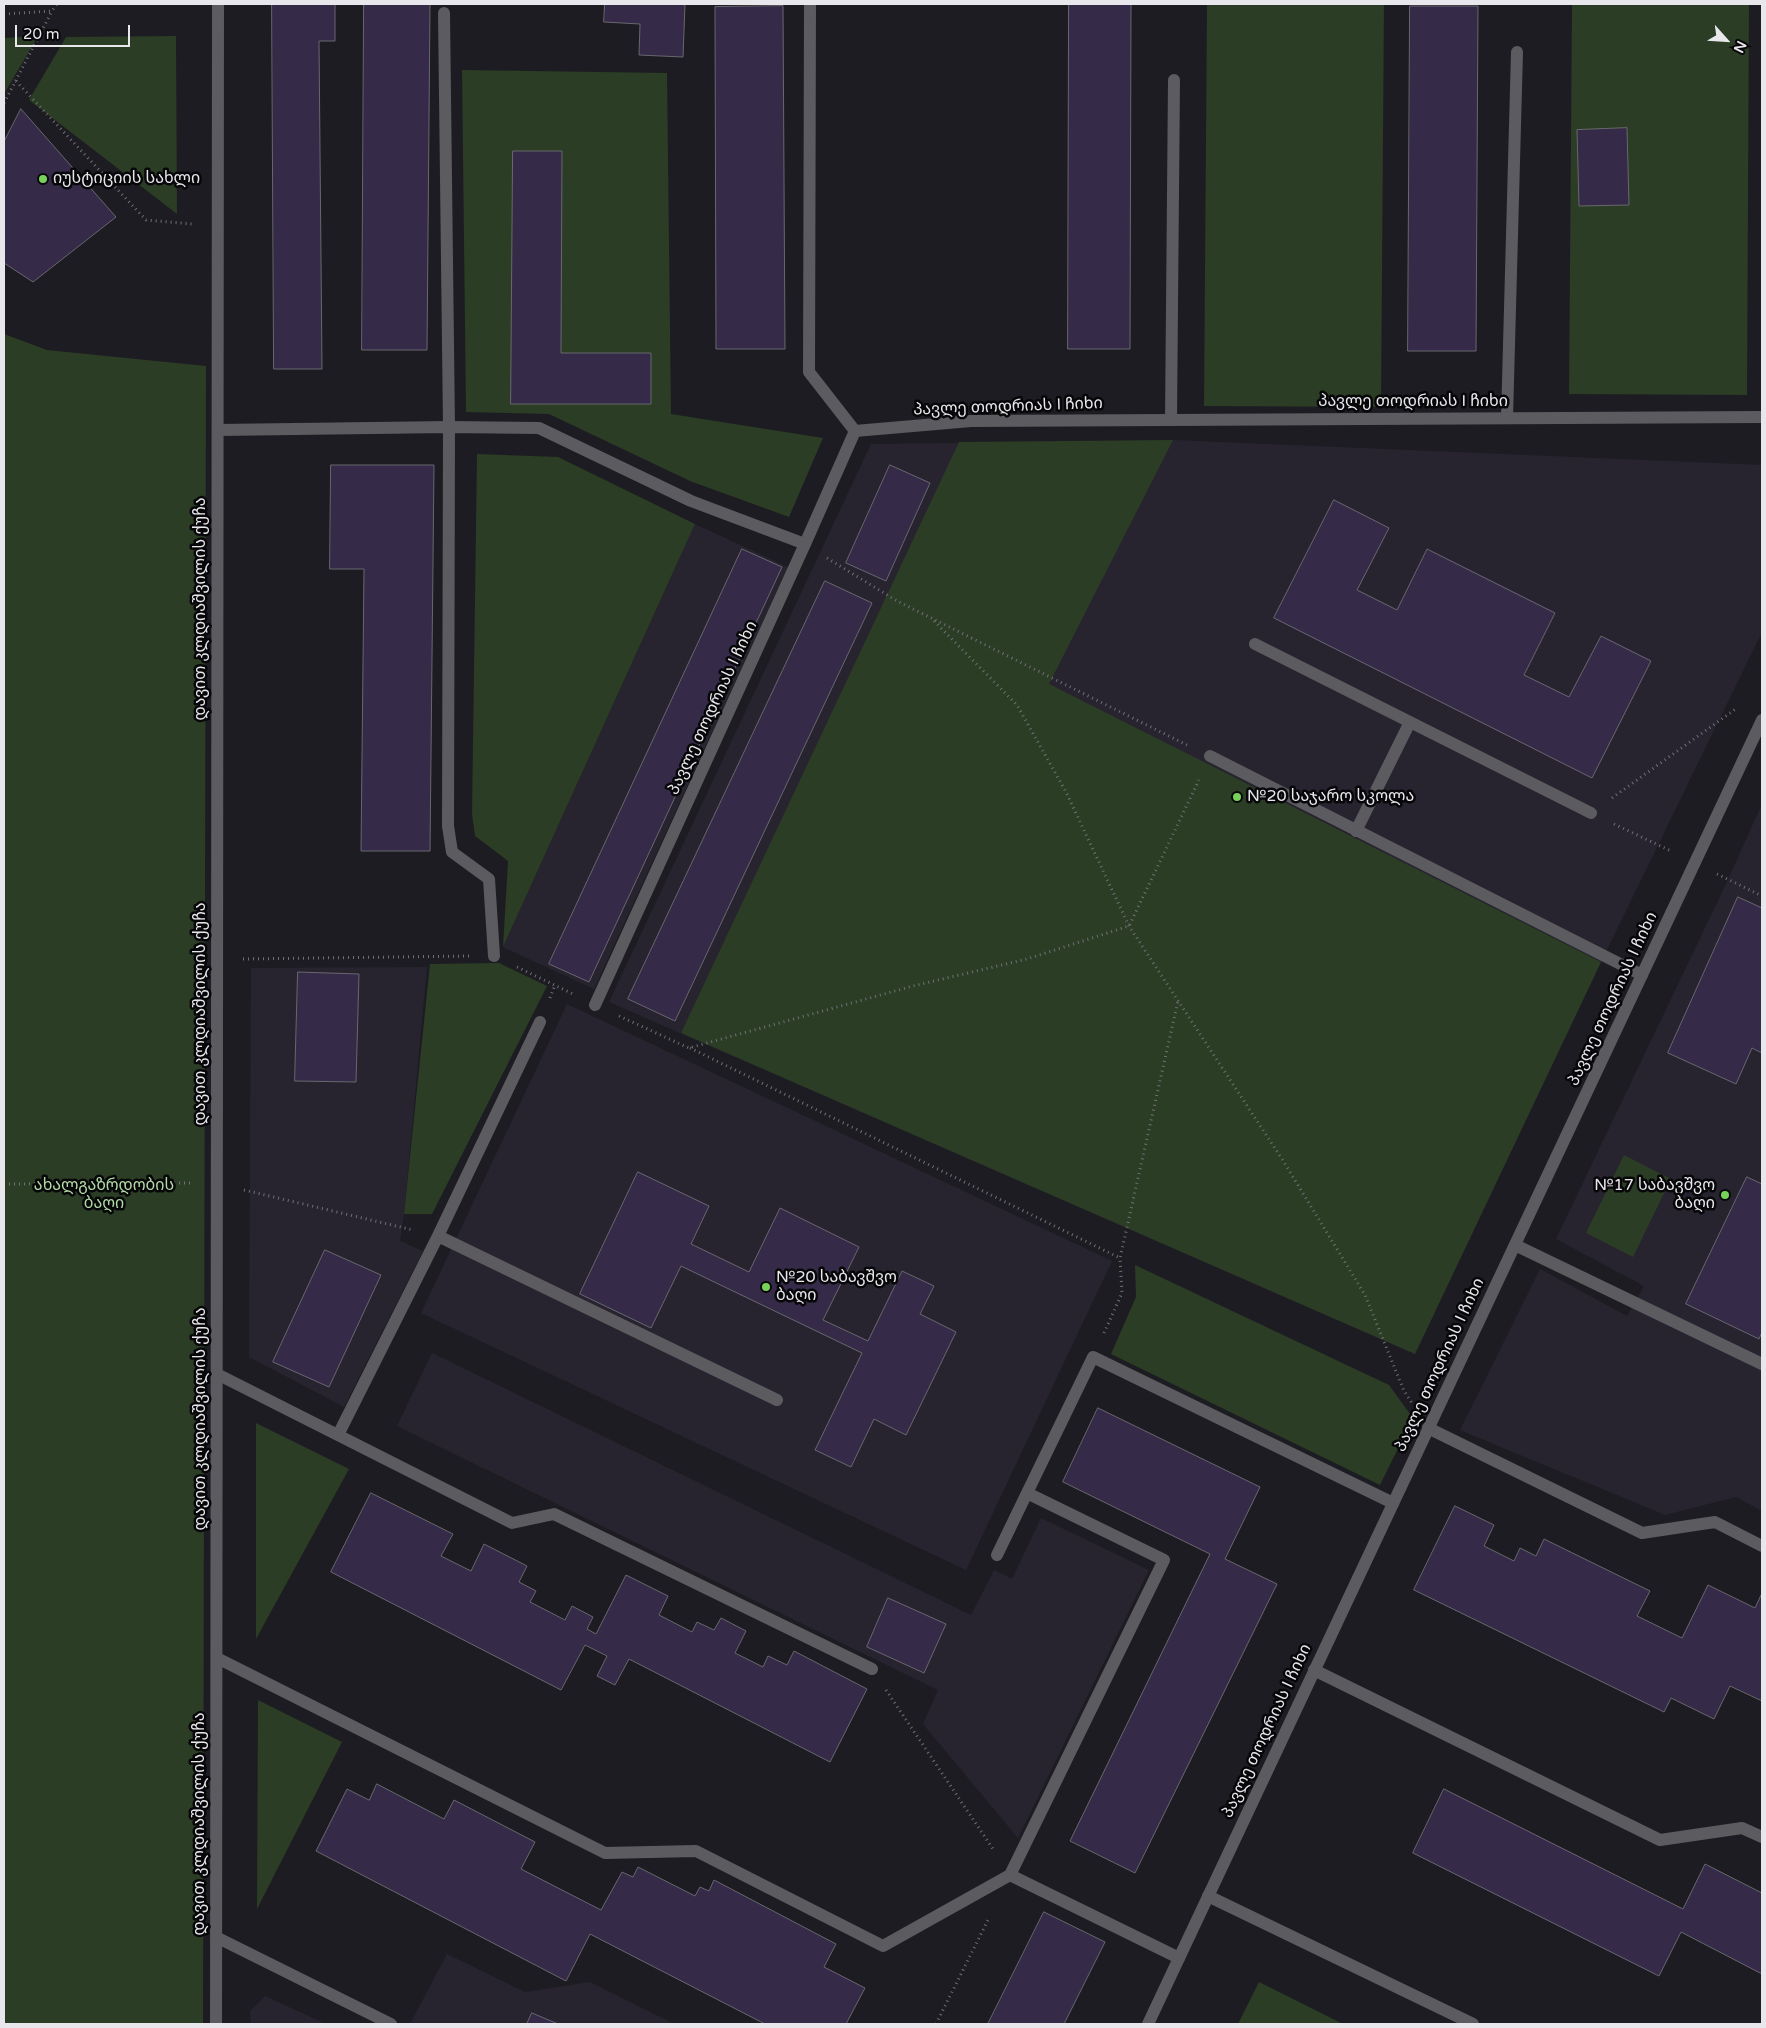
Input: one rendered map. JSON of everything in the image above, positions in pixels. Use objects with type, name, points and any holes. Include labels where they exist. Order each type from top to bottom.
[{"type":"street","name":"დავით კლდიაშვილის ქუჩა","points":[[216,2024],[218,4]]},
{"type":"street","points":[[810,4],[809,372],[855,431]]},
{"type":"street","points":[[444,13],[449,427],[448,826],[452,852],[489,879],[494,956]]},
{"type":"street","points":[[1507,418],[1517,52]]},
{"type":"street","points":[[1171,420],[1174,80]]},
{"type":"street","name":"პავლე თოდრიას I ჩიხი","points":[[595,1005],[806,544],[855,431],[971,421],[1762,417]]},
{"type":"street","points":[[218,430],[449,427],[539,428],[691,501],[806,544]]},
{"type":"street","points":[[1255,644],[1591,813]]},
{"type":"street","name":"პავლე თოდრიას I ჩიხი","points":[[1148,2024],[1762,720]]},
{"type":"street","points":[[1356,831],[1410,722]]},
{"type":"street","points":[[1210,756],[1642,975]]},
{"type":"street","points":[[338,1435],[438,1236],[540,1022]]},
{"type":"street","points":[[438,1236],[777,1400]]},
{"type":"street","points":[[1515,1245],[1762,1364]]},
{"type":"street","points":[[997,1555],[1094,1357],[1393,1503]]},
{"type":"street","points":[[217,1374],[512,1523],[554,1514],[872,1669]]},
{"type":"street","points":[[1428,1428],[1642,1533],[1715,1522],[1762,1546]]},
{"type":"street","points":[[217,1658],[604,1853],[696,1851],[883,1946],[1010,1876],[1164,1560],[1027,1493]]},
{"type":"street","points":[[1314,1670],[1660,1840],[1742,1828],[1762,1837]]},
{"type":"street","points":[[1010,1876],[1179,1958]]},
{"type":"street","points":[[1208,1896],[1473,2024]]},
{"type":"street","points":[[216,1937],[391,2024]]},
{"type":"path","points":[[4,103],[57,4]]},
{"type":"path","points":[[4,14],[52,11]]},
{"type":"path","points":[[16,81],[146,220],[218,226]]},
{"type":"path","points":[[689,1048],[913,986],[1027,959],[1129,926],[1210,756],[897,601],[806,544]]},
{"type":"path","points":[[932,619],[1017,705],[1066,792],[1129,926],[1282,1160],[1365,1294],[1404,1391],[1428,1428]]},
{"type":"path","points":[[1739,707],[1591,813],[1762,896]]},
{"type":"path","points":[[217,959],[494,956],[689,1048],[1120,1258]]},
{"type":"path","points":[[1094,1357],[1122,1293],[1120,1258],[1178,1001]]},
{"type":"path","points":[[4,1184],[217,1183],[438,1236]]},
{"type":"path","points":[[872,1669],[1010,1876],[936,2024]]},
{"type":"shaded area","name":"№20 საჯარო სკოლა","points":[[1173,440],[1762,465],[1762,632],[1601,962],[1415,1354],[609,1002],[871,444]]},
{"type":"shaded area","points":[[695,524],[788,567],[594,989],[503,947]]},
{"type":"shaded area","points":[[1762,804],[1762,1511],[1736,1497],[1665,1515],[1460,1430],[1540,1269],[1627,1316],[1644,1286],[1556,1239],[1725,886]]},
{"type":"shaded area","points":[[427,967],[400,1241],[423,1251],[344,1407],[249,1357],[251,968]]},
{"type":"shaded area","name":"№20 საბავშვო ბაღი","points":[[567,1004],[1112,1261],[966,1570],[421,1313]]},
{"type":"shaded area","points":[[432,1353],[971,1615],[994,1570],[1012,1579],[1041,1518],[1149,1570],[1018,1838],[923,1724],[938,1690],[397,1426]]},
{"type":"shaded area","points":[[447,1954],[525,1992],[590,1982],[674,2024],[410,2024]]},
{"type":"shaded area","points":[[265,1996],[326,2024],[251,2024],[250,2011]]},
{"type":"green space","points":[[1207,4],[1384,4],[1381,407],[1204,406]]},
{"type":"green space","points":[[1572,4],[1749,4],[1747,395],[1569,394]]},
{"type":"green space","points":[[38,36],[4,94],[4,38]]},
{"type":"green space","points":[[176,36],[177,214],[29,100],[66,37]]},
{"type":"green space","points":[[462,70],[667,73],[671,414],[823,438],[789,517],[690,481],[549,414],[466,412]]},
{"type":"green space","name":"ახალგაზრდობის ბაღი","points":[[4,334],[47,350],[206,366],[203,2024],[4,2024]]},
{"type":"green space","name":"№20 საჯარო სკოლა","points":[[1173,440],[1049,684],[1601,962],[1415,1354],[681,1033],[959,442]]},
{"type":"green space","points":[[477,454],[558,457],[695,524],[503,947],[508,861],[475,836],[472,814]]},
{"type":"green space","points":[[499,963],[547,986],[432,1214],[404,1214],[430,964]]},
{"type":"green space","points":[[1624,1155],[1671,1179],[1633,1257],[1586,1233]]},
{"type":"green space","points":[[1135,1265],[1389,1385],[1413,1418],[1380,1485],[1111,1354],[1136,1297]]},
{"type":"green space","points":[[256,1423],[349,1469],[256,1639]]},
{"type":"green space","points":[[258,1700],[342,1742],[257,1909]]},
{"type":"green space","points":[[1259,1982],[1343,2024],[1238,2024]]},
{"type":"building","points":[[272,4],[335,4],[335,41],[319,41],[322,369],[274,369]]},
{"type":"building","points":[[364,4],[430,4],[427,350],[362,350]]},
{"type":"building","points":[[605,4],[685,4],[683,57],[639,55],[640,24],[604,22]]},
{"type":"building","points":[[1069,4],[1131,4],[1130,349],[1068,349]]},
{"type":"building","points":[[783,6],[785,349],[716,349],[715,7]]},
{"type":"building","points":[[1410,6],[1478,6],[1476,351],[1408,351]]},
{"type":"building","name":"იუსტიციის სახლი","points":[[21,109],[116,217],[33,282],[4,263],[4,142]]},
{"type":"building","points":[[1627,128],[1629,205],[1579,206],[1577,130]]},
{"type":"building","points":[[513,151],[562,151],[561,353],[651,353],[651,404],[511,404]]},
{"type":"building","points":[[331,465],[434,465],[430,851],[361,851],[364,569],[330,569]]},
{"type":"building","points":[[890,465],[930,483],[886,581],[846,563]]},
{"type":"building","points":[[1334,500],[1389,528],[1357,590],[1397,610],[1427,549],[1555,613],[1524,675],[1569,697],[1601,636],[1651,661],[1592,778],[1274,618]]},
{"type":"building","points":[[742,549],[782,567],[589,982],[549,964]]},
{"type":"building","points":[[825,581],[872,603],[675,1021],[628,999]]},
{"type":"building","points":[[1738,897],[1762,908],[1762,1053],[1752,1048],[1736,1084],[1668,1053]]},
{"type":"building","points":[[298,972],[359,974],[356,1082],[295,1081]]},
{"type":"building","points":[[638,1172],[709,1206],[691,1244],[749,1272],[780,1208],[859,1247],[823,1320],[868,1341],[902,1271],[934,1286],[920,1314],[956,1332],[906,1435],[874,1419],[851,1467],[815,1450],[862,1353],[681,1266],[651,1328],[580,1294]]},
{"type":"building","points":[[1747,1177],[1762,1184],[1762,1332],[1759,1339],[1686,1304]]},
{"type":"building","points":[[325,1250],[381,1275],[329,1387],[273,1362]]},
{"type":"building","points":[[1098,1408],[1260,1487],[1225,1559],[1277,1584],[1135,1873],[1070,1841],[1210,1554],[1063,1482]]},
{"type":"building","points":[[371,1493],[453,1534],[441,1556],[471,1571],[484,1544],[527,1566],[519,1582],[536,1591],[530,1602],[565,1620],[572,1606],[593,1617],[587,1629],[596,1634],[626,1575],[668,1596],[659,1615],[692,1632],[697,1622],[714,1630],[721,1618],[746,1631],[735,1653],[763,1667],[768,1656],[787,1665],[794,1651],[867,1689],[830,1762],[629,1659],[615,1685],[597,1676],[607,1656],[585,1645],[561,1690],[331,1572]]},
{"type":"building","points":[[1455,1506],[1494,1525],[1484,1546],[1514,1561],[1520,1548],[1536,1556],[1544,1539],[1650,1591],[1637,1616],[1682,1638],[1708,1585],[1755,1608],[1762,1593],[1762,1701],[1730,1686],[1714,1719],[1671,1698],[1664,1712],[1414,1590]]},
{"type":"building","points":[[888,1598],[946,1624],[924,1673],[867,1647]]},
{"type":"building","points":[[377,1784],[444,1819],[454,1800],[535,1842],[521,1869],[601,1910],[622,1872],[633,1877],[638,1867],[695,1896],[700,1887],[709,1891],[714,1880],[836,1944],[824,1967],[865,1988],[846,2024],[765,2024],[590,1934],[566,1981],[316,1851],[347,1789],[369,1800]]},
{"type":"building","points":[[1444,1789],[1683,1909],[1705,1864],[1762,1893],[1762,1974],[1681,1932],[1659,1976],[1413,1853]]},
{"type":"building","points":[[1044,1912],[1105,1942],[1064,2024],[988,2024]]},
{"type":"building","points":[[532,2013],[558,2024],[527,2024]]},
{"type":"place","name":"იუსტიციის სახლი","points":[[43,179]]},
{"type":"place","name":"№20 საჯარო სკოლა","points":[[1237,797]]},
{"type":"place","name":"№17 საბავშვო ბაღი","points":[[1725,1195]]},
{"type":"place","name":"№20 საბავშვო ბაღი","points":[[766,1287]]}]
